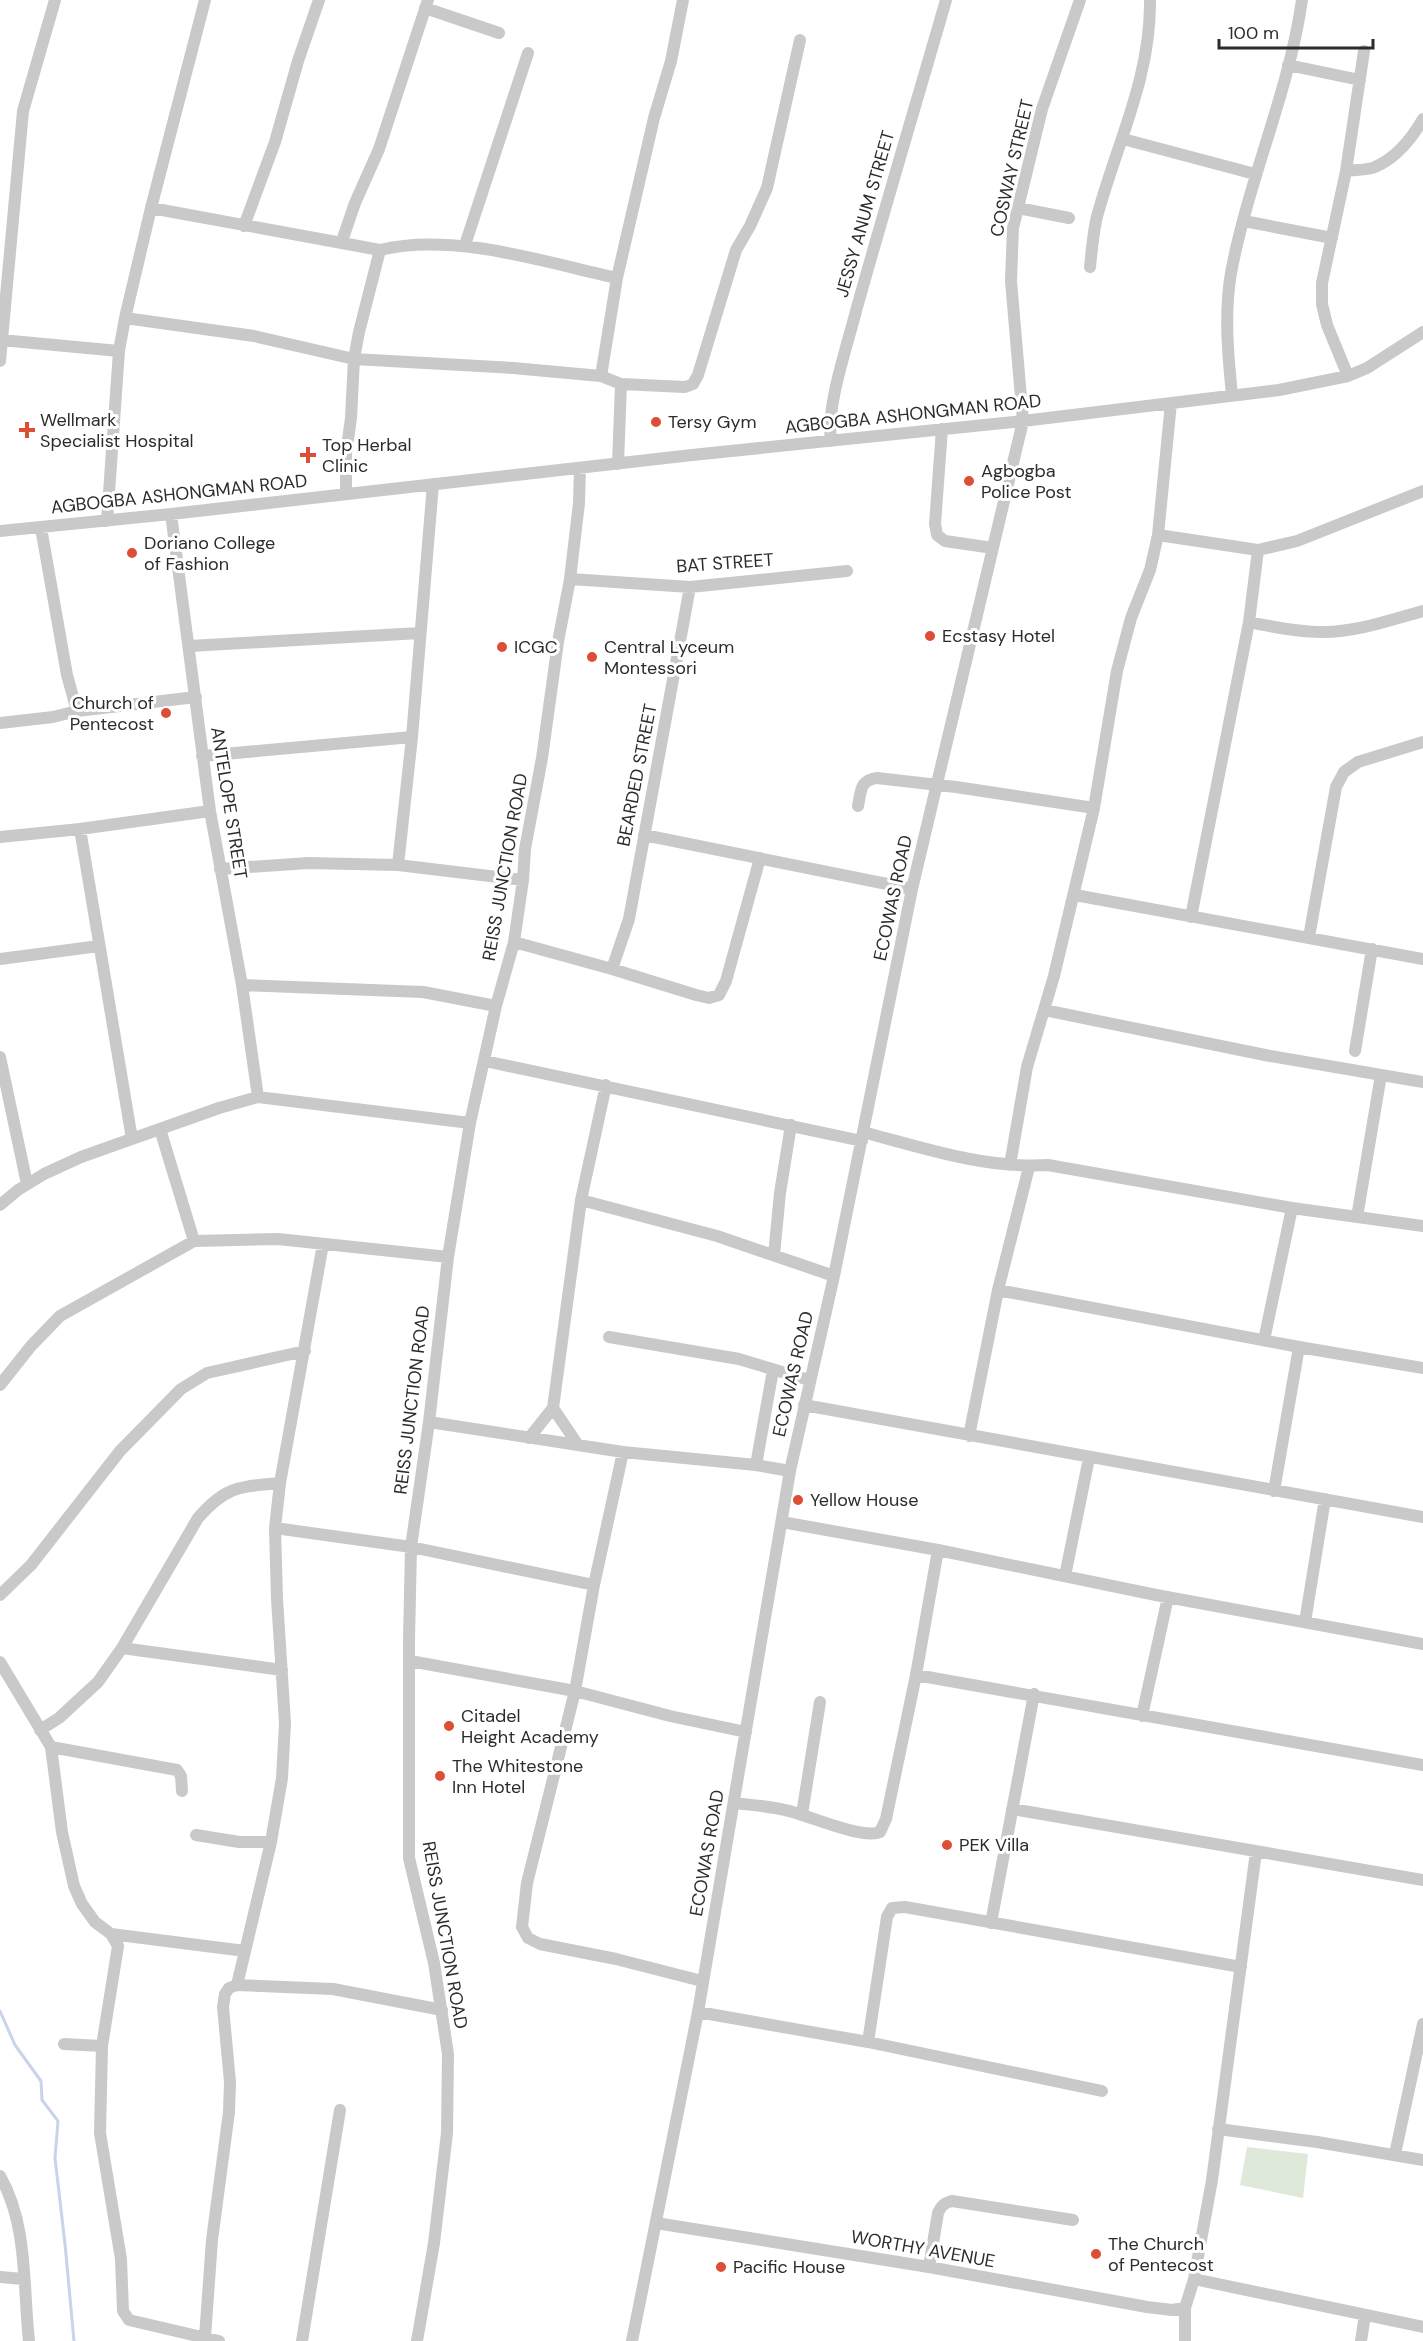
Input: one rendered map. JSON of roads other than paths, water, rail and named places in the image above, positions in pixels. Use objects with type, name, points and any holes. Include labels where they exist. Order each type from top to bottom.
[{"type":"street","points":[[0,361],[23,111],[55,0]]},
{"type":"street","points":[[107,521],[119,351],[125,318],[205,0]]},
{"type":"street","points":[[244,226],[275,142],[298,61],[319,0]]},
{"type":"street","points":[[601,376],[617,278],[654,118],[671,61],[683,0]]},
{"type":"street","name":"JESSY ANUM STREET","points":[[831,441],[831,420],[847,348],[946,0]]},
{"type":"street","name":"COSWAY STREET","points":[[1023,421],[1011,281],[1013,228],[1042,109],[1080,0]]},
{"type":"street","points":[[1090,267],[1097,215],[1145,65],[1150,28],[1150,0]]},
{"type":"street","points":[[1232,395],[1226,337],[1231,274],[1255,174],[1288,65],[1302,0]]},
{"type":"street","points":[[342,241],[355,202],[379,150],[427,4],[499,33]]},
{"type":"street","points":[[125,318],[254,336],[354,359],[601,376],[621,384],[685,387],[693,384],[698,375],[736,250],[767,188],[800,40]]},
{"type":"street","points":[[1348,376],[1327,325],[1322,304],[1322,283],[1346,171],[1364,51]]},
{"type":"street","points":[[465,245],[528,53]]},
{"type":"street","points":[[1288,65],[1360,80]]},
{"type":"street","points":[[1346,171],[1374,167],[1390,158],[1413,136],[1423,119]]},
{"type":"street","points":[[1123,139],[1255,174]]},
{"type":"street","points":[[1018,207],[1069,218]]},
{"type":"street","points":[[151,208],[244,226],[342,241],[380,250],[398,245],[465,245],[617,278]]},
{"type":"street","points":[[1244,221],[1332,238]]},
{"type":"street","points":[[346,494],[346,454],[351,418],[354,359],[380,250]]},
{"type":"street","points":[[1,332],[119,351]]},
{"type":"street","name":"AGBOGBA ASHONGMAN ROAD","points":[[0,531],[1023,421],[1302,387],[1348,376],[1367,368],[1423,332]]},
{"type":"street","points":[[618,464],[621,384]]},
{"type":"street","points":[[1010,1165],[1027,1067],[1075,895],[1094,808],[1117,670],[1131,618],[1150,570],[1158,535],[1171,403]]},
{"type":"street","name":"ECOWAS ROAD","points":[[632,2341],[698,2012],[790,1471],[834,1276],[912,889],[1023,421]]},
{"type":"street","points":[[942,429],[935,524],[937,535],[945,541],[993,548]]},
{"type":"street","name":"REISS JUNCTION ROAD","points":[[417,2341],[434,2243],[447,2133],[448,2054],[434,1963],[409,1858],[411,1547],[429,1422],[448,1257],[470,1123],[496,1006],[514,942],[525,849],[542,758],[558,642],[570,579],[580,468]]},
{"type":"street","points":[[398,865],[412,737],[433,484]]},
{"type":"street","points":[[1158,535],[1258,550],[1297,541],[1423,491]]},
{"type":"street","name":"ANTELOPE STREET","points":[[171,514],[210,811],[242,984],[258,1097]]},
{"type":"street","points":[[41,528],[67,675],[77,711]]},
{"type":"street","points":[[1191,917],[1249,622],[1258,550]]},
{"type":"street","name":"BAT STREET","points":[[570,579],[690,587],[847,571]]},
{"type":"street","name":"BEARDED STREET","points":[[612,969],[625,936],[690,587]]},
{"type":"street","points":[[1249,622],[1283,629],[1323,632],[1355,629],[1423,611]]},
{"type":"street","points":[[190,646],[420,633]]},
{"type":"street","points":[[0,723],[196,697]]},
{"type":"street","points":[[202,756],[412,737]]},
{"type":"street","points":[[1309,938],[1336,787],[1344,772],[1358,762],[1423,742]]},
{"type":"street","points":[[858,806],[863,783],[867,779],[877,778],[1094,808]]},
{"type":"street","points":[[0,837],[80,829],[210,811]]},
{"type":"street","points":[[80,829],[132,1139]]},
{"type":"street","points":[[644,835],[912,889]]},
{"type":"street","points":[[514,942],[696,995],[709,998],[719,995],[726,981],[760,858]]},
{"type":"street","points":[[220,869],[308,864],[398,865],[523,880]]},
{"type":"street","points":[[1075,895],[1423,959]]},
{"type":"street","points":[[0,959],[99,946]]},
{"type":"street","points":[[1355,1051],[1372,950]]},
{"type":"street","points":[[242,984],[423,992],[496,1006]]},
{"type":"street","points":[[1044,1010],[1192,1041],[1423,1082]]},
{"type":"street","points":[[0,1057],[27,1184]]},
{"type":"street","points":[[485,1061],[791,1125],[863,1136],[1010,1165],[1029,1167],[1048,1165],[1292,1208],[1423,1226]]},
{"type":"street","points":[[1357,1216],[1380,1075]]},
{"type":"street","points":[[529,1438],[553,1408],[581,1200],[606,1085]]},
{"type":"street","points":[[0,1205],[27,1184],[81,1157],[219,1108],[258,1097],[470,1123]]},
{"type":"street","points":[[774,1255],[780,1193],[791,1125]]},
{"type":"street","points":[[160,1129],[194,1241]]},
{"type":"street","points":[[969,1436],[998,1290],[1029,1167]]},
{"type":"street","points":[[581,1200],[717,1236],[834,1276]]},
{"type":"street","points":[[1264,1340],[1292,1208]]},
{"type":"street","points":[[0,1385],[31,1346],[60,1316],[194,1241],[279,1239],[448,1257]]},
{"type":"street","points":[[237,1985],[271,1842],[282,1778],[285,1723],[275,1528],[280,1483],[323,1244]]},
{"type":"street","points":[[998,1290],[1423,1368]]},
{"type":"street","points":[[609,1337],[739,1359],[810,1380]]},
{"type":"street","points":[[1274,1491],[1299,1347]]},
{"type":"street","points":[[0,1596],[30,1565],[120,1451],[181,1389],[207,1373],[304,1351]]},
{"type":"street","points":[[756,1465],[773,1370]]},
{"type":"street","points":[[804,1405],[1423,1517]]},
{"type":"street","points":[[553,1408],[578,1445]]},
{"type":"street","points":[[429,1422],[623,1452],[756,1465],[790,1471]]},
{"type":"street","points":[[623,1452],[594,1585],[575,1691],[527,1883],[522,1927],[528,1938],[540,1944],[616,1959],[702,1981]]},
{"type":"street","points":[[1065,1576],[1089,1458]]},
{"type":"street","points":[[40,1730],[59,1718],[98,1682],[122,1648],[198,1518],[213,1501],[234,1488],[280,1483]]},
{"type":"street","points":[[1305,1622],[1325,1499]]},
{"type":"street","points":[[782,1522],[1423,1644]]},
{"type":"street","points":[[275,1528],[411,1547],[594,1585]]},
{"type":"street","points":[[734,1803],[802,1814],[855,1831],[875,1834],[880,1832],[886,1819],[916,1675],[938,1550]]},
{"type":"street","points":[[1142,1716],[1168,1597]]},
{"type":"street","points":[[122,1648],[282,1670]]},
{"type":"street","points":[[410,1660],[575,1691],[670,1716],[746,1732]]},
{"type":"street","points":[[0,1662],[51,1747],[62,1832],[74,1886],[82,1904],[95,1922],[111,1934],[118,1946],[102,2046],[100,2133],[121,2259],[123,2311],[129,2320],[183,2337],[205,2337],[219,2341]]},
{"type":"street","points":[[916,1675],[1034,1694],[1142,1716],[1423,1765]]},
{"type":"street","points":[[991,1923],[1034,1694]]},
{"type":"street","points":[[802,1814],[820,1702]]},
{"type":"street","points":[[51,1747],[177,1770],[181,1776],[182,1791]]},
{"type":"street","points":[[1012,1809],[1423,1880]]},
{"type":"street","points":[[196,1835],[239,1842],[271,1842]]},
{"type":"street","points":[[1185,2341],[1185,2308],[1194,2279],[1212,2180],[1256,1852]]},
{"type":"street","points":[[868,2042],[887,1917],[892,1908],[905,1907],[1241,1967]]},
{"type":"street","points":[[111,1934],[245,1951]]},
{"type":"street","points":[[205,2337],[212,2240],[229,2112],[230,2082],[223,2007],[225,1994],[229,1988],[237,1985],[333,1989],[442,2010]]},
{"type":"street","points":[[698,2012],[868,2042],[1102,2091]]},
{"type":"street","points":[[1395,2154],[1423,2026]]},
{"type":"street","points":[[64,2044],[102,2046]]},
{"type":"street","points":[[302,2341],[340,2110]]},
{"type":"street","points":[[1218,2129],[1423,2160]]},
{"type":"street","points":[[0,2176],[10,2194],[19,2236],[29,2341]]},
{"type":"street","points":[[929,2267],[938,2213],[946,2202],[1073,2220]]},
{"type":"street","name":"WORTHY AVENUE","points":[[656,2223],[929,2267],[1147,2307],[1172,2310],[1185,2308]]},
{"type":"street","points":[[0,2277],[23,2279]]},
{"type":"street","points":[[1194,2279],[1423,2327]]},
{"type":"street","points":[[1361,2341],[1365,2315]]},
{"type":"waterway","points":[[0,2011],[15,2045],[41,2081],[42,2100],[58,2121],[55,2158],[74,2341]]},
{"type":"place","name":"Tersy Gym","points":[[656,422]]},
{"type":"place","name":"Wellmark Specialist Hospital","points":[[27,430]]},
{"type":"place","name":"Top Herbal Clinic","points":[[308,455]]},
{"type":"place","name":"Agbogba Police Post","points":[[969,481]]},
{"type":"place","name":"Doriano College of Fashion","points":[[132,553]]},
{"type":"place","name":"Ecstasy Hotel","points":[[930,636]]},
{"type":"place","name":"ICGC","points":[[502,647]]},
{"type":"place","name":"Central Lyceum Montessori","points":[[592,657]]},
{"type":"place","name":"Church of Pentecost","points":[[166,713]]},
{"type":"place","name":"Yellow House","points":[[798,1500]]},
{"type":"place","name":"Citadel Height Academy","points":[[449,1726]]},
{"type":"place","name":"The Whitestone Inn Hotel","points":[[440,1776]]},
{"type":"place","name":"PEK Villa","points":[[947,1845]]},
{"type":"place","name":"The Church of Pentecost","points":[[1096,2254]]},
{"type":"place","name":"Pacific House","points":[[721,2267]]}]
